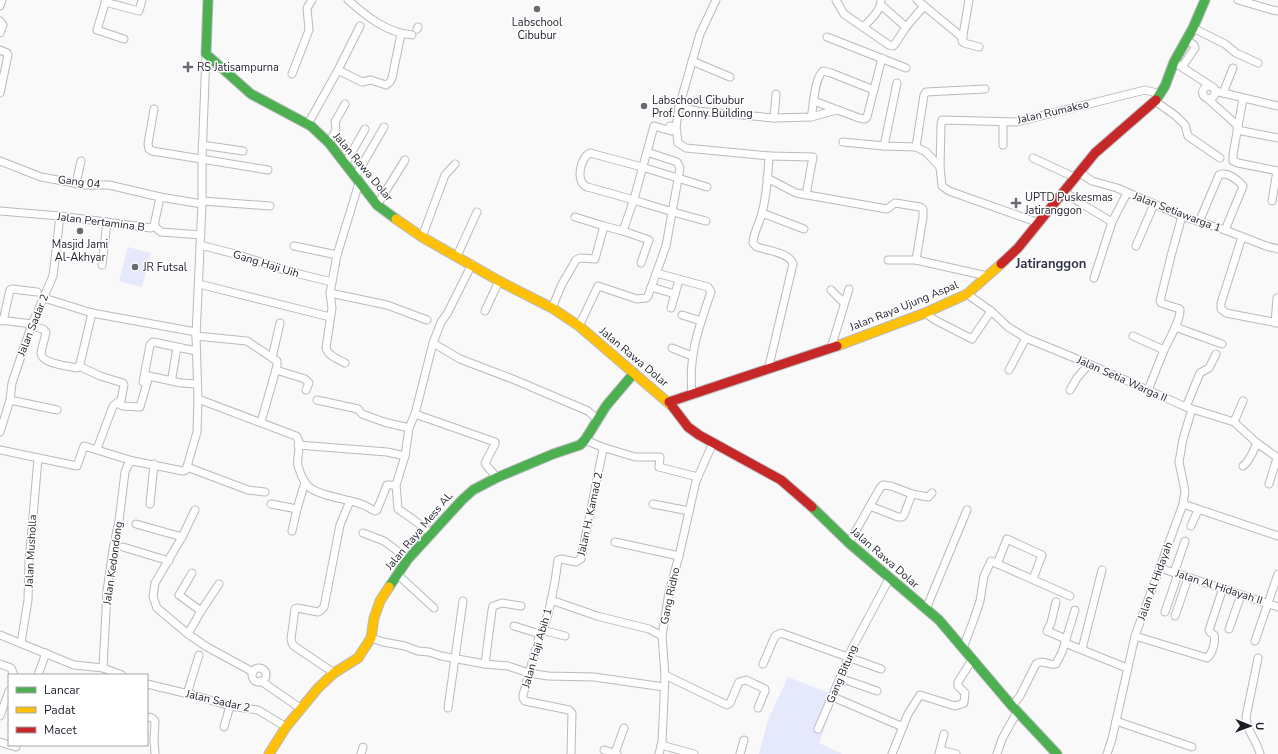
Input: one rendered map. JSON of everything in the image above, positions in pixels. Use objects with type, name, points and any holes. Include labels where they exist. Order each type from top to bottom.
[{"type":"street","points":[[0,6],[2,0]]},
{"type":"street","points":[[124,39],[97,30],[106,1],[139,11],[142,0]]},
{"type":"street","points":[[0,450],[77,466],[84,446],[133,461],[183,471],[186,470],[197,432],[198,399],[196,334],[201,235],[202,145],[208,0]]},
{"type":"street","points":[[292,74],[309,30],[307,8],[312,0]]},
{"type":"street","points":[[348,0],[373,21],[401,34],[412,36]]},
{"type":"street","points":[[716,0],[700,34],[679,107],[676,127],[678,142],[686,148],[769,156],[813,157],[806,195]]},
{"type":"street","points":[[836,0],[844,14],[889,45],[893,46],[906,27],[924,6]]},
{"type":"street","points":[[917,0],[963,38]]},
{"type":"street","points":[[969,0],[962,41],[964,43],[980,47]]},
{"type":"street","name":"Jalan Raya Ujung Aspal","points":[[669,402],[831,348],[925,313],[967,294],[1018,248],[1065,192],[1077,174],[1095,153],[1155,101],[1161,94],[1174,62],[1193,28],[1204,0]]},
{"type":"street","points":[[1238,0],[1278,11]]},
{"type":"street","points":[[863,27],[877,13],[881,2],[906,27]]},
{"type":"street","points":[[0,20],[3,25],[0,32]]},
{"type":"street","points":[[309,125],[360,26]]},
{"type":"street","points":[[1193,28],[1225,44],[1236,53],[1258,63]]},
{"type":"street","points":[[338,70],[362,82],[371,80],[386,85],[392,78],[401,34]]},
{"type":"street","points":[[827,37],[906,68]]},
{"type":"street","points":[[1182,68],[1195,48],[1194,45],[1187,40]]},
{"type":"street","points":[[0,50],[8,55],[0,93]]},
{"type":"street","name":"Jalan Rawa Dolar","points":[[206,54],[251,94],[309,125],[329,143],[377,205],[422,237],[472,264],[499,281],[552,308],[579,326],[669,402],[688,427],[713,443],[781,480],[849,543],[939,620],[1014,709],[1057,754]]},
{"type":"street","points":[[814,101],[865,119],[867,117],[882,58]]},
{"type":"street","points":[[692,61],[730,77]]},
{"type":"street","points":[[1174,62],[1216,90]]},
{"type":"street","points":[[1208,99],[1212,99],[1215,96],[1216,90],[1233,68]]},
{"type":"street","points":[[812,117],[815,89],[819,77],[823,71],[827,71],[874,90]]},
{"type":"street","points":[[884,146],[896,83]]},
{"type":"street","points":[[1278,106],[1243,99],[1206,86],[1203,89],[1202,94],[1204,98],[1208,99],[1237,128],[1278,138]]},
{"type":"street","points":[[916,147],[923,101],[926,92],[985,90]]},
{"type":"street","name":"Jalan Rumakso","points":[[940,167],[942,120],[1017,122],[1145,90],[1161,94]]},
{"type":"street","points":[[309,125],[330,91]]},
{"type":"street","points":[[774,118],[776,94]]},
{"type":"street","points":[[1243,99],[1237,128],[1233,161],[1278,171],[1272,201]]},
{"type":"street","points":[[1155,101],[1176,116],[1185,125],[1188,136],[1220,158]]},
{"type":"street","points":[[329,143],[336,130],[334,122],[345,104]]},
{"type":"street","points":[[679,107],[697,112],[774,118],[812,117],[837,110]]},
{"type":"street","points":[[154,109],[148,144],[150,150],[268,170]]},
{"type":"street","points":[[1003,122],[1003,145]]},
{"type":"street","points":[[623,231],[634,199],[654,126],[671,131],[670,126],[676,127]]},
{"type":"street","points":[[345,363],[330,355],[326,348],[332,308],[330,293],[337,255],[357,180],[384,127]]},
{"type":"street","points":[[345,164],[365,129]]},
{"type":"street","points":[[843,142],[916,147],[926,152],[940,167],[942,186],[948,191],[1039,224]]},
{"type":"street","points":[[202,145],[243,151]]},
{"type":"street","points":[[579,326],[598,286],[637,299],[648,297],[666,246],[680,168],[677,162],[647,152]]},
{"type":"street","points":[[706,221],[672,213],[634,199],[584,185],[579,178],[584,158],[590,154],[595,154],[707,187]]},
{"type":"street","points":[[768,370],[793,264],[792,260],[788,256],[757,247],[753,244],[753,238],[762,213],[769,156]]},
{"type":"street","name":"Jalan Setiawarga 1","points":[[1034,158],[1092,181],[1117,188],[1182,216],[1278,249]]},
{"type":"street","points":[[377,205],[404,160]]},
{"type":"street","name":"Gang 04","points":[[0,161],[41,177],[76,184],[109,185],[160,197]]},
{"type":"street","points":[[76,184],[81,161]]},
{"type":"street","points":[[422,237],[445,175],[456,164]]},
{"type":"street","points":[[1199,222],[1219,175],[1223,173],[1240,182],[1243,186],[1225,230]]},
{"type":"street","points":[[767,178],[796,193],[806,195],[887,209],[895,203],[920,207],[923,209],[923,217],[916,260]]},
{"type":"street","points":[[1065,192],[1112,222]]},
{"type":"street","points":[[1094,278],[1112,222],[1127,193]]},
{"type":"street","points":[[160,197],[202,203],[270,206]]},
{"type":"street","name":"Jalan Pertamina B","points":[[0,211],[60,216],[151,228],[154,226],[160,197]]},
{"type":"street","points":[[1136,246],[1154,204]]},
{"type":"street","points":[[457,256],[477,212]]},
{"type":"street","points":[[762,213],[804,229]]},
{"type":"street","name":"Jalan Sadar 2","points":[[0,432],[3,409],[10,400],[12,383],[31,325],[53,276],[60,216]]},
{"type":"street","points":[[1148,390],[1175,327],[1180,310],[1160,302],[1182,216]]},
{"type":"street","points":[[575,217],[649,240],[641,262]]},
{"type":"street","points":[[102,265],[107,222]]},
{"type":"street","points":[[154,226],[161,232],[201,235]]},
{"type":"street","points":[[552,308],[562,284],[576,260],[580,258],[595,259],[604,226]]},
{"type":"street","points":[[1242,237],[1221,303],[1221,309],[1226,313],[1276,323],[1277,298]]},
{"type":"street","name":"Gang Haji Uih","points":[[200,245],[239,255],[287,271],[332,282]]},
{"type":"street","points":[[294,246],[337,255]]},
{"type":"street","points":[[888,260],[916,260],[988,276]]},
{"type":"street","points":[[432,534],[398,509],[396,486],[405,456],[409,428],[415,414],[433,342],[441,322],[472,264]]},
{"type":"street","points":[[656,273],[708,287],[711,292],[701,321],[692,356],[692,394]]},
{"type":"street","points":[[671,308],[679,280]]},
{"type":"street","points":[[485,311],[499,281]]},
{"type":"street","points":[[199,284],[330,317]]},
{"type":"street","points":[[651,286],[675,294]]},
{"type":"street","points":[[831,348],[849,289]]},
{"type":"street","points":[[36,292],[10,290],[2,320],[31,325],[43,329],[46,332],[41,354],[47,362],[77,368],[79,366],[100,376],[123,383],[124,385],[119,402],[113,406],[97,449]]},
{"type":"street","points":[[831,290],[844,303]]},
{"type":"street","points":[[330,293],[387,305],[427,320]]},
{"type":"street","name":"Jalan Setia Warga II","points":[[967,294],[991,311],[1008,327],[1026,338],[1189,408],[1234,422],[1257,443],[1277,458]]},
{"type":"street","points":[[44,298],[92,313],[196,334],[247,341],[277,362],[261,422]]},
{"type":"street","points":[[925,313],[935,320],[972,338],[991,311]]},
{"type":"street","points":[[79,366],[92,313]]},
{"type":"street","points":[[682,315],[701,321]]},
{"type":"street","points":[[272,358],[280,323]]},
{"type":"street","points":[[1175,327],[1222,344]]},
{"type":"street","points":[[1133,336],[1164,350]]},
{"type":"street","points":[[1009,370],[1026,338]]},
{"type":"street","points":[[140,397],[151,343],[155,342],[196,351]]},
{"type":"street","points":[[433,342],[460,360],[515,380],[588,411],[598,420]]},
{"type":"street","points":[[172,377],[177,348]]},
{"type":"street","points":[[672,348],[692,356]]},
{"type":"street","name":"Jalan Al Hidayah","points":[[1107,754],[1112,739],[1135,636],[1183,504],[1185,491],[1179,462],[1189,408],[1200,373],[1209,368],[1216,354]]},
{"type":"street","points":[[1070,390],[1077,378],[1089,364]]},
{"type":"street","points":[[276,370],[305,379],[309,383],[306,390]]},
{"type":"street","name":"Jalan Raya Mess AL","points":[[269,754],[300,708],[318,688],[334,673],[358,658],[371,638],[374,618],[380,601],[397,574],[408,559],[462,500],[473,490],[496,478],[553,454],[580,445],[585,440],[606,406],[634,373]]},
{"type":"street","points":[[119,402],[122,406],[140,407],[149,376],[181,383],[197,384]]},
{"type":"street","points":[[198,399],[296,436],[299,439],[298,465],[305,482],[308,487],[321,493],[359,503],[377,510],[388,485],[396,486]]},
{"type":"street","points":[[10,400],[57,410]]},
{"type":"street","points":[[317,400],[358,409],[362,414],[384,422],[409,428]]},
{"type":"street","points":[[1234,422],[1243,402]]},
{"type":"street","points":[[415,414],[495,442],[485,463],[495,473],[496,478]]},
{"type":"street","points":[[585,440],[635,457],[660,458],[659,467],[698,477]]},
{"type":"street","name":"Gang Ridho","points":[[659,754],[661,745],[665,675],[662,636],[669,592],[698,477],[713,443]]},
{"type":"street","points":[[1243,466],[1250,458],[1257,443]]},
{"type":"street","points":[[298,445],[387,452],[405,456]]},
{"type":"street","name":"Jalan H. Kamad 2","points":[[551,600],[558,560],[561,559],[576,562],[581,559],[604,449],[602,447]]},
{"type":"street","points":[[1269,484],[1277,458]]},
{"type":"street","name":"Jalan Musholla","points":[[21,643],[28,600],[29,562],[38,459]]},
{"type":"street","name":"Jalan Kedondong","points":[[104,668],[107,591],[119,521],[125,472],[127,466],[133,461]]},
{"type":"street","points":[[150,504],[154,464]]},
{"type":"street","points":[[187,467],[248,490],[265,492]]},
{"type":"street","points":[[292,531],[305,482]]},
{"type":"street","points":[[849,543],[883,485],[891,486],[912,494],[928,497],[932,493]]},
{"type":"street","points":[[870,506],[898,517],[902,517],[912,494]]},
{"type":"street","points":[[334,673],[292,643],[291,639],[295,609],[298,608],[318,612],[324,607],[340,524],[350,501]]},
{"type":"street","points":[[271,504],[297,509]]},
{"type":"street","points":[[653,504],[689,510]]},
{"type":"street","points":[[1183,504],[1278,536]]},
{"type":"street","points":[[195,510],[182,537],[155,583],[153,591],[155,604],[161,612],[188,634],[207,647],[253,672]]},
{"type":"street","points":[[926,609],[967,510]]},
{"type":"street","points":[[1190,526],[1198,510]]},
{"type":"street","points":[[136,524],[182,537]]},
{"type":"street","points":[[363,533],[384,541],[408,559]]},
{"type":"street","points":[[997,564],[1007,539],[1042,555],[1033,580]]},
{"type":"street","points":[[1165,612],[1185,541]]},
{"type":"street","points":[[615,542],[679,556]]},
{"type":"street","points":[[123,547],[168,561]]},
{"type":"street","points":[[962,648],[973,624],[980,601],[984,576],[991,561],[1070,596]]},
{"type":"street","name":"Jalan Al Hidayah II","points":[[1160,568],[1278,607]]},
{"type":"street","points":[[1082,649],[1102,570]]},
{"type":"street","points":[[192,573],[179,596],[201,612]]},
{"type":"street","points":[[397,574],[434,608]]},
{"type":"street","points":[[1255,641],[1278,574]]},
{"type":"street","name":"Gang Bitung","points":[[818,730],[833,697],[848,656],[890,577]]},
{"type":"street","points":[[1175,616],[1188,578]]},
{"type":"street","points":[[188,634],[220,584]]},
{"type":"street","points":[[1135,636],[1207,658],[1210,655],[1215,638],[1210,632],[1210,628],[1223,588]]},
{"type":"street","points":[[1229,628],[1241,594]]},
{"type":"street","points":[[551,600],[597,616],[648,629],[662,636]]},
{"type":"street","name":"Jalan Haji Abih 1","points":[[551,600],[523,698],[525,701],[569,710],[572,713],[571,754]]},
{"type":"street","points":[[448,708],[463,601]]},
{"type":"street","points":[[1056,602],[1051,623],[1047,631],[1082,649],[1127,668]]},
{"type":"street","points":[[486,664],[492,610],[494,606],[502,603],[521,606]]},
{"type":"street","points":[[997,754],[1014,709],[1036,664],[1041,662],[1053,665],[1056,664],[1075,610]]},
{"type":"street","points":[[514,626],[564,636]]},
{"type":"street","points":[[764,664],[775,636],[781,633],[881,669]]},
{"type":"street","points":[[0,635],[74,665],[104,668],[119,674]]},
{"type":"street","points":[[371,638],[418,651],[429,652],[456,659],[508,666],[529,673],[548,676],[594,677],[664,687]]},
{"type":"street","points":[[38,674],[46,653]]},
{"type":"street","points":[[187,694],[199,655]]},
{"type":"street","points":[[1258,658],[1246,723],[1258,745],[1260,754]]},
{"type":"street","points":[[892,754],[908,714],[920,695],[955,706],[964,703],[965,693],[958,686],[958,682],[972,660]]},
{"type":"street","points":[[0,664],[11,668],[14,674]]},
{"type":"street","points":[[253,672],[257,669],[264,670],[266,676],[264,680],[261,681]]},
{"type":"street","points":[[253,672],[252,676],[254,680],[257,682],[261,681],[300,708]]},
{"type":"street","points":[[665,675],[725,705],[730,703],[739,682],[746,680],[765,689],[758,708]]},
{"type":"street","points":[[840,678],[877,691]]},
{"type":"street","name":"Jalan Sadar 2","points":[[148,684],[230,706],[258,710],[286,727]]},
{"type":"street","points":[[0,716],[8,694]]},
{"type":"street","points":[[833,697],[903,727]]},
{"type":"street","points":[[224,727],[230,706]]},
{"type":"street","points":[[148,717],[152,718],[155,721],[155,754]]},
{"type":"street","points":[[1116,721],[1192,746]]},
{"type":"street","points":[[604,750],[616,754],[624,728]]},
{"type":"street","points":[[944,734],[940,752],[956,754]]},
{"type":"street","points":[[740,754],[744,740]]},
{"type":"street","points":[[661,745],[694,754]]},
{"type":"shaded area","name":"JR Futsal","points":[[128,247],[151,253],[142,287],[119,281]]},
{"type":"shaded area","points":[[788,677],[836,696],[819,743],[842,754],[759,754],[768,720]]},
{"type":"traffic: fast","points":[[208,0],[206,54],[251,94],[311,126],[329,143],[377,205],[396,219]]},
{"type":"traffic: fast","points":[[1156,100],[1165,86],[1174,62],[1193,28],[1205,0]]},
{"type":"traffic: fast","points":[[389,587],[408,559],[473,490],[496,478],[553,454],[580,445],[585,440],[606,406],[634,373]]},
{"type":"traffic: fast","points":[[812,507],[849,543],[939,620],[1012,706],[1057,754]]},
{"type":"traffic: slow","points":[[396,219],[422,237],[499,281],[552,308],[579,326],[672,406]]},
{"type":"traffic: slow","points":[[837,346],[925,313],[967,294],[1001,264]]},
{"type":"traffic: slow","points":[[269,754],[286,727],[318,688],[334,673],[358,658],[371,638],[374,618],[380,601],[389,587]]},
{"type":"traffic: jam","points":[[1001,264],[1018,248],[1095,153],[1156,100]]},
{"type":"traffic: jam","points":[[669,402],[837,346]]},
{"type":"traffic: jam","points":[[672,406],[688,427],[699,435],[781,480],[812,507]]},
{"type":"place","name":"Labschool Cibubur","points":[[537,9]]},
{"type":"place","name":"RS Jatisampurna","points":[[188,67]]},
{"type":"place","name":"Labschool Cibubur Prof. Conny Building","points":[[644,106]]},
{"type":"place","name":"UPTD Puskesmas Jatiranggon","points":[[1016,203]]},
{"type":"place","name":"Masjid Jami Al-Akhyar","points":[[80,231]]},
{"type":"place","name":"JR Futsal","points":[[135,267]]},
{"type":"district","name":"Jatiranggon","points":[[1051,264]]}]
